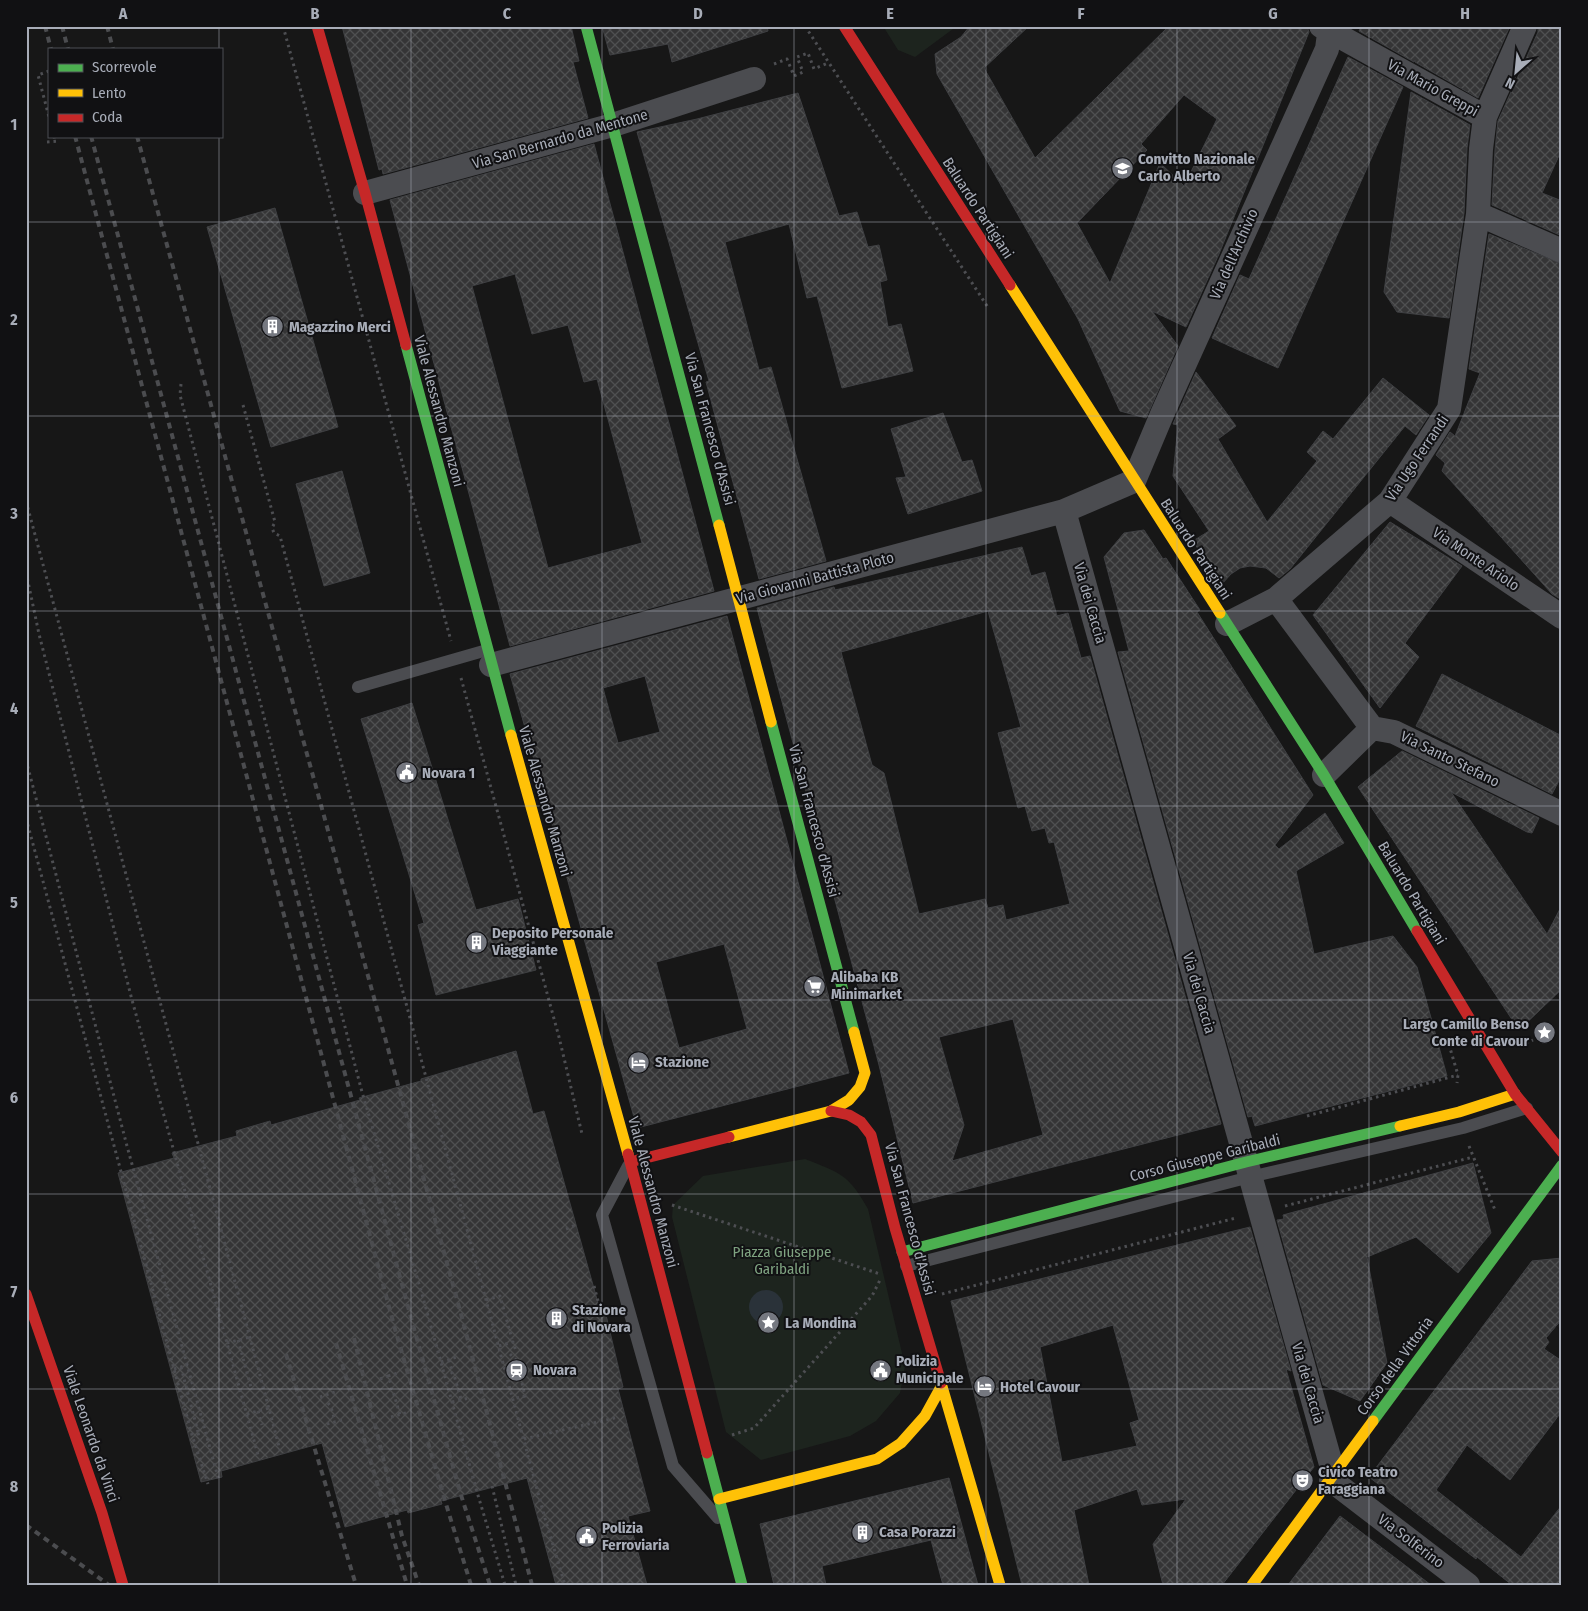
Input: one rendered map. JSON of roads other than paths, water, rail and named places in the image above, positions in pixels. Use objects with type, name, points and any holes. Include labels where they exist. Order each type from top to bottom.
[{"type":"street","name":"Viale Alessandro Manzoni","points":[[317,26],[365,193],[489,658],[630,1162],[742,1585]]},
{"type":"street","name":"Via San Francesco d'Assisi","points":[[586,26],[865,1073],[862,1083],[852,1100],[832,1111]]},
{"type":"street","name":"Baluardo Partigiani","points":[[844,26],[1324,775],[1515,1094],[1562,1152]]},
{"type":"street","points":[[1486,117],[1526,26]]},
{"type":"street","name":"Via dell'Archivio","points":[[1134,481],[1163,412],[1327,49],[1326,27]]},
{"type":"street","name":"Via Mario Greppi","points":[[1326,27],[1486,117],[1481,149],[1478,214]]},
{"type":"street","name":"Via San Bernardo da Mentone","points":[[365,193],[613,125],[754,80]]},
{"type":"street","points":[[1478,214],[1562,252]]},
{"type":"street","name":"Via Ugo Ferrandi","points":[[1227,624],[1276,599],[1390,501],[1449,409],[1478,214]]},
{"type":"street","name":"Via Giovanni Battista Ploto","points":[[489,658],[739,598],[1064,511],[1134,481]]},
{"type":"street","name":"Via Monte Ariolo","points":[[1390,501],[1562,617]]},
{"type":"street","name":"Via dei Caccia","points":[[1064,511],[1332,1477]]},
{"type":"street","points":[[1276,599],[1372,728],[1324,775]]},
{"type":"street","name":"Via Santo Stefano","points":[[1372,728],[1394,732],[1562,814]]},
{"type":"street","name":"Corso Giuseppe Garibaldi","points":[[902,1252],[1248,1169],[1459,1112],[1515,1094]]},
{"type":"street","name":"Via San Francesco d'Assisi","points":[[832,1111],[849,1114],[861,1122],[871,1135],[906,1266],[1000,1585]]},
{"type":"street","points":[[630,1162],[832,1111]]},
{"type":"street","name":"Corso della Vittoria","points":[[1252,1585],[1562,1165]]},
{"type":"street","name":"Viale Leonardo da Vinci","points":[[26,1294],[102,1513],[123,1585]]},
{"type":"street","points":[[719,1499],[877,1459],[901,1443],[925,1416],[941,1387]]},
{"type":"street","name":"Via Solferino","points":[[1332,1477],[1468,1585]]},
{"type":"lane","points":[[358,687],[456,660],[489,658]]},
{"type":"lane","points":[[906,1266],[1248,1169],[1463,1128],[1527,1108]]},
{"type":"lane","points":[[630,1162],[602,1215],[673,1466],[727,1529]]},
{"type":"railway","points":[[45,26],[51,48]]},
{"type":"railway","points":[[62,26],[68,48]]},
{"type":"railway","points":[[107,26],[113,48]]},
{"type":"railway","points":[[76,138],[395,1329],[471,1585]]},
{"type":"railway","points":[[92,138],[413,1325],[461,1495],[490,1585]]},
{"type":"railway","points":[[138,138],[461,1314],[532,1585]]},
{"type":"railway","points":[[354,1338],[402,1536],[419,1585]]},
{"type":"railway","points":[[336,1343],[407,1585]]},
{"type":"railway","points":[[286,1354],[356,1585]]},
{"type":"railway","points":[[26,1525],[109,1585]]},
{"type":"place","name":"Convitto Nazionale Carlo Alberto","points":[[1122,168]]},
{"type":"place","name":"Magazzino Merci","points":[[273,327]]},
{"type":"place","name":"Novara 1","points":[[406,773]]},
{"type":"place","name":"Deposito Personale Viaggiante","points":[[476,942]]},
{"type":"place","name":"Alibaba KB Minimarket","points":[[815,986]]},
{"type":"place","name":"Largo Camillo Benso Conte di Cavour","points":[[1545,1033]]},
{"type":"place","name":"Stazione","points":[[639,1062]]},
{"type":"place","name":"Stazione di Novara","points":[[556,1319]]},
{"type":"place","name":"La Mondina","points":[[769,1323]]},
{"type":"place","name":"Novara","points":[[517,1370]]},
{"type":"place","name":"Polizia Municipale","points":[[880,1370]]},
{"type":"place","name":"Hotel Cavour","points":[[984,1387]]},
{"type":"place","name":"Civico Teatro Faraggiana","points":[[1302,1481]]},
{"type":"place","name":"Casa Porazzi","points":[[863,1532]]},
{"type":"place","name":"Polizia Ferroviaria","points":[[586,1537]]},
{"type":"park label","name":"Piazza Giuseppe Garibaldi","points":[[782,1260]]}]
